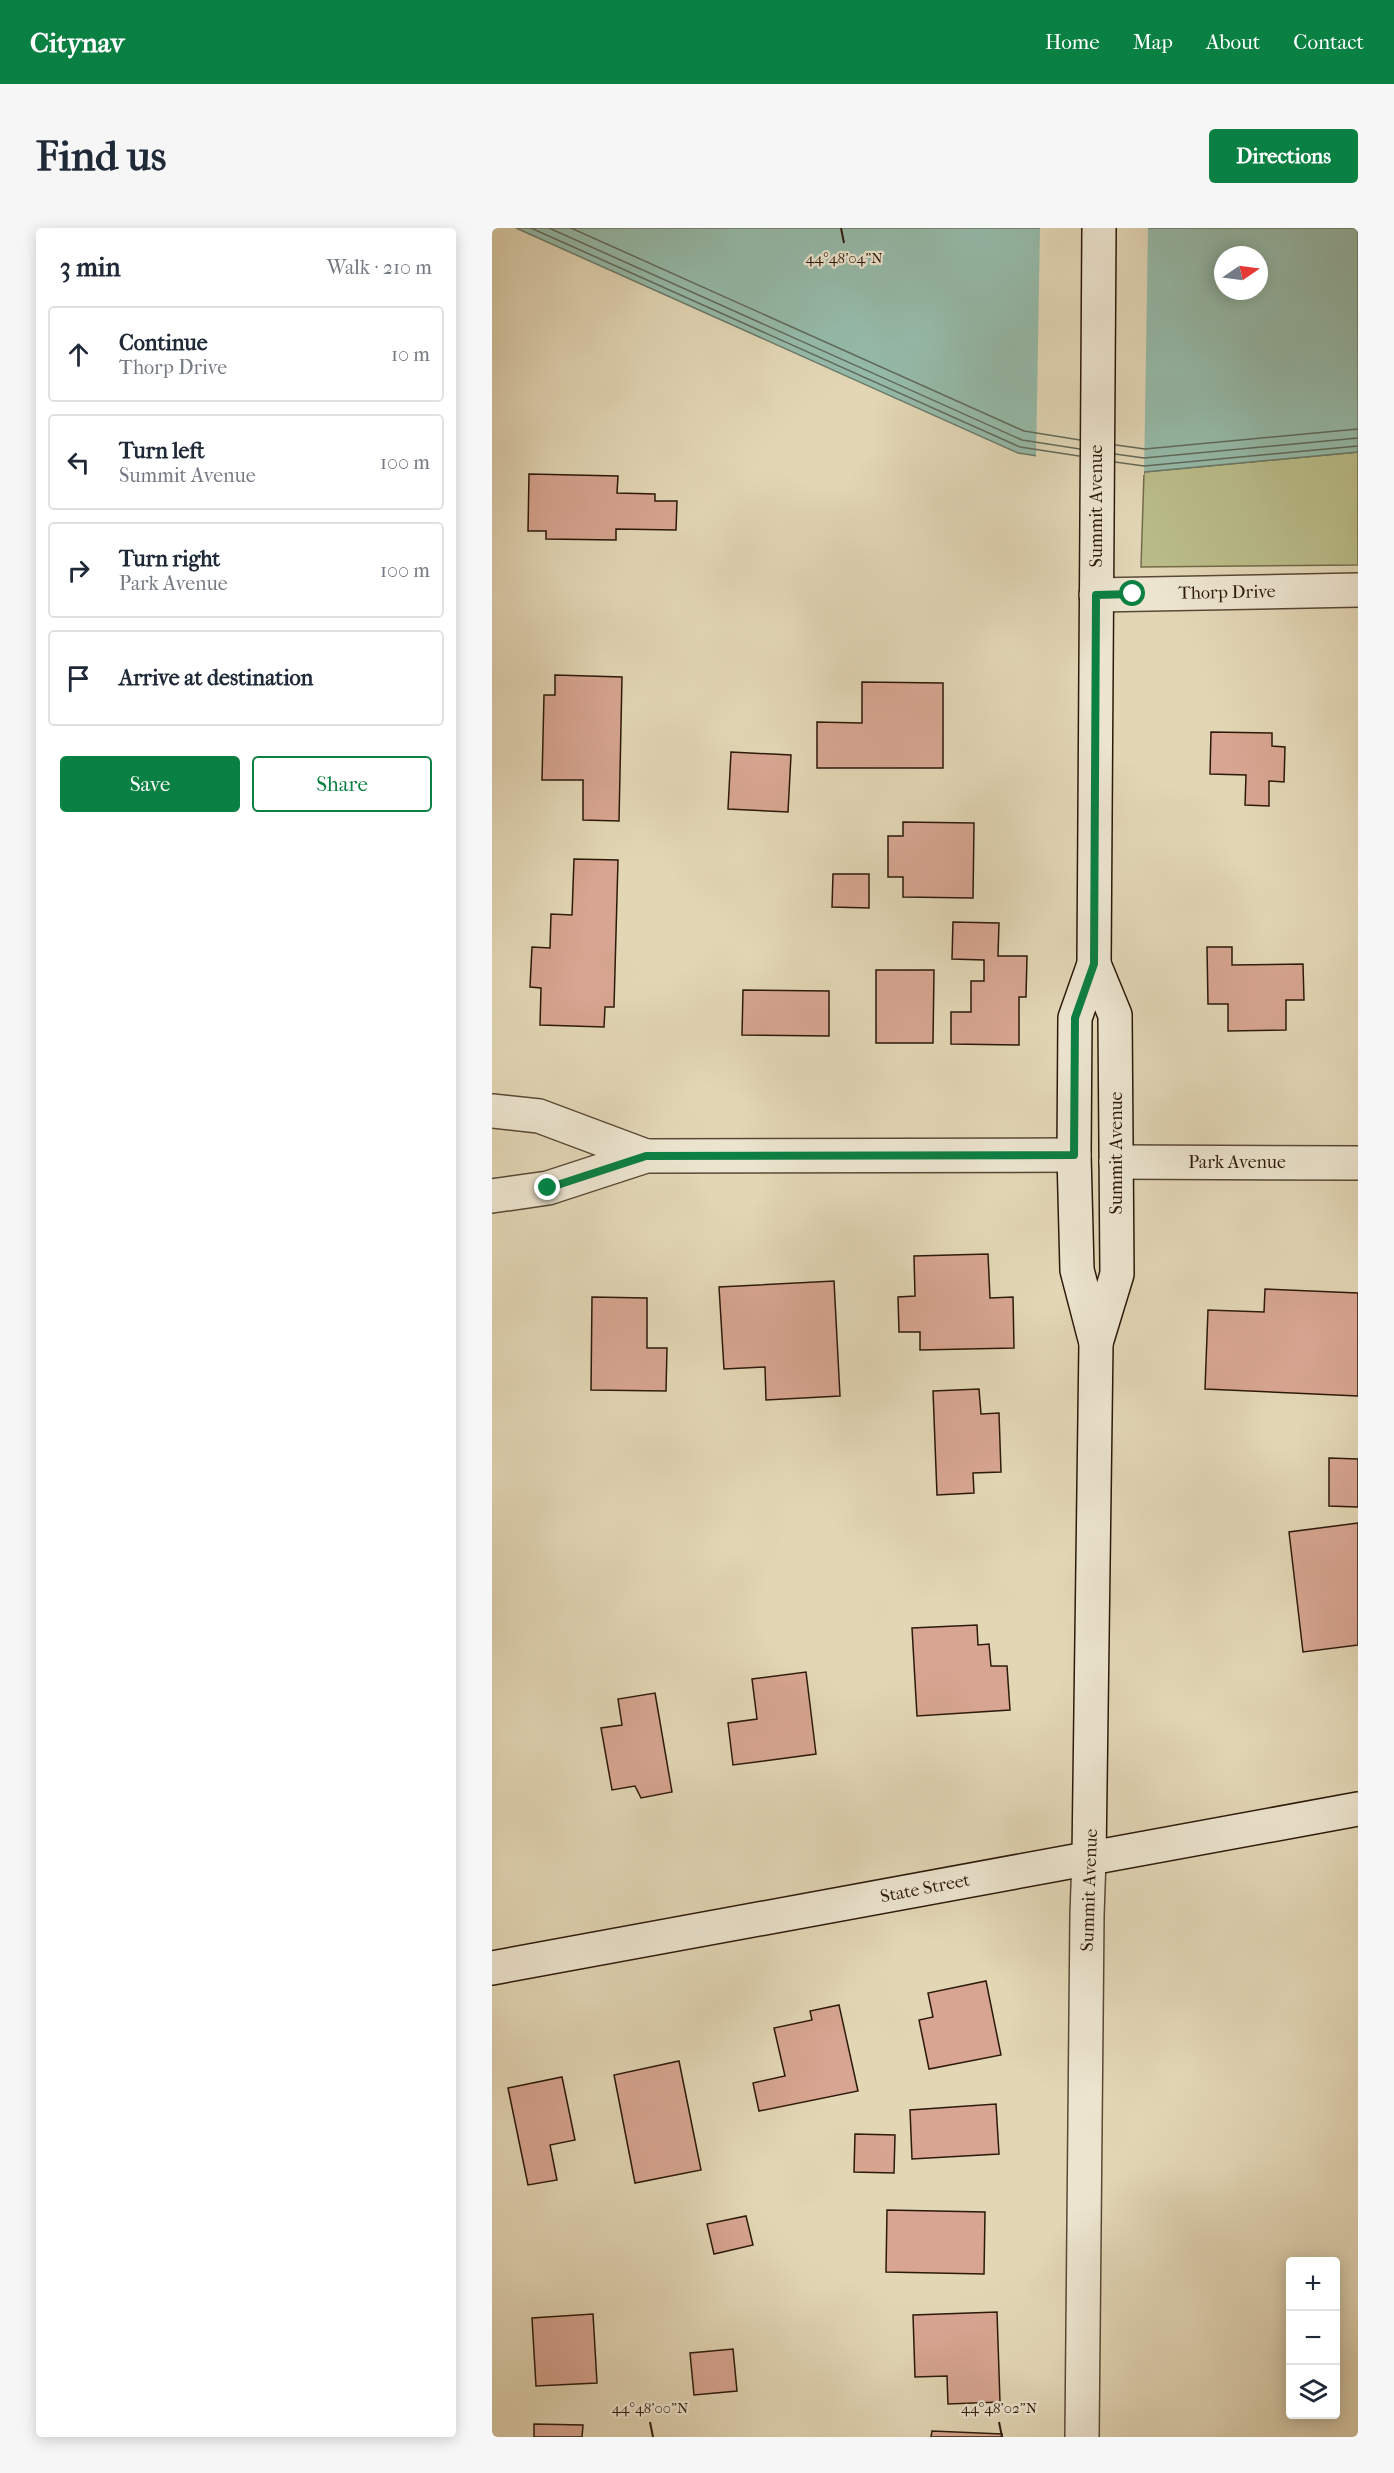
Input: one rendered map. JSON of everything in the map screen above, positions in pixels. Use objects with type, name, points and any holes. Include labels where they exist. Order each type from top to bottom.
[{"type":"main road","name":"Summit Avenue","points":[[1082,2437],[1096,1344],[1077,1270],[1074,1155],[1075,1018],[1094,964],[1099,228]]},
{"type":"main road","name":"Thorp Drive","points":[[1096,595],[1358,590]]},
{"type":"main road","name":"Summit Avenue","points":[[1094,964],[1115,1016],[1117,1274],[1096,1344]]},
{"type":"main road","points":[[492,1111],[538,1116],[646,1156]]},
{"type":"main road","points":[[492,1196],[548,1188],[646,1156],[1074,1155]]},
{"type":"main road","name":"Park Avenue","points":[[1116,1162],[1358,1163]]},
{"type":"main road","name":"State Street","points":[[492,1968],[1358,1809]]},
{"type":"shaded area","points":[[1358,452],[1358,565],[1141,567],[1144,472]]},
{"type":"water","points":[[516,228],[1358,228],[1358,452],[1144,472],[1018,453]]},
{"type":"pier","points":[[1040,228],[1148,228],[1144,475],[1036,459]]},
{"type":"building","points":[[529,474],[618,476],[617,493],[655,494],[655,501],[677,501],[676,530],[616,529],[616,540],[546,539],[546,531],[528,531]]},
{"type":"building","points":[[555,675],[622,677],[619,821],[583,820],[583,780],[542,780],[544,695],[555,695]]},
{"type":"building","points":[[862,682],[943,683],[943,768],[817,768],[817,722],[862,723]]},
{"type":"building","points":[[1211,732],[1272,733],[1272,746],[1285,747],[1284,782],[1269,781],[1269,806],[1245,805],[1246,775],[1210,774]]},
{"type":"building","points":[[731,752],[791,755],[788,812],[728,809]]},
{"type":"building","points":[[903,822],[974,823],[973,898],[903,897],[903,877],[888,877],[888,836],[903,836]]},
{"type":"building","points":[[574,859],[618,860],[614,1007],[605,1007],[604,1027],[540,1025],[541,988],[530,987],[532,947],[550,948],[551,914],[572,915]]},
{"type":"building","points":[[833,874],[869,874],[869,908],[832,907]]},
{"type":"building","points":[[953,922],[999,923],[998,956],[1027,956],[1026,997],[1019,997],[1019,1045],[951,1044],[951,1012],[971,1012],[971,981],[984,981],[984,960],[952,959]]},
{"type":"building","points":[[1207,947],[1232,947],[1232,965],[1303,964],[1304,1000],[1286,1000],[1286,1030],[1228,1031],[1228,1004],[1208,1004]]},
{"type":"building","points":[[876,970],[934,970],[933,1043],[876,1043]]},
{"type":"building","points":[[743,990],[829,991],[829,1036],[742,1035]]},
{"type":"building","points":[[988,1254],[990,1298],[1013,1297],[1014,1348],[920,1350],[920,1332],[899,1332],[898,1297],[915,1296],[914,1256]]},
{"type":"building","points":[[834,1281],[840,1396],[766,1400],[765,1367],[724,1369],[719,1287]]},
{"type":"building","points":[[1265,1289],[1358,1293],[1358,1396],[1205,1389],[1208,1310],[1264,1312]]},
{"type":"building","points":[[592,1297],[647,1298],[647,1348],[667,1348],[666,1391],[591,1390]]},
{"type":"building","points":[[979,1389],[981,1414],[999,1413],[1001,1472],[973,1473],[974,1493],[937,1495],[933,1391]]},
{"type":"building","points":[[1329,1458],[1358,1459],[1358,1507],[1329,1506]]},
{"type":"building","points":[[1358,1523],[1358,1645],[1303,1652],[1289,1532]]},
{"type":"building","points":[[977,1625],[978,1645],[989,1644],[991,1666],[1007,1666],[1010,1710],[917,1716],[912,1628]]},
{"type":"building","points":[[806,1672],[816,1754],[733,1765],[728,1723],[757,1719],[752,1679]]},
{"type":"building","points":[[655,1693],[672,1792],[641,1798],[635,1786],[612,1790],[601,1728],[622,1725],[618,1699]]},
{"type":"building","points":[[986,1981],[1001,2055],[929,2069],[919,2020],[933,2017],[928,1993]]},
{"type":"building","points":[[839,2005],[858,2091],[759,2111],[753,2083],[785,2076],[774,2028],[812,2020],[810,2011]]},
{"type":"building","points":[[679,2061],[701,2170],[635,2183],[614,2075]]},
{"type":"building","points":[[562,2077],[575,2140],[550,2145],[557,2180],[528,2185],[508,2088]]},
{"type":"building","points":[[996,2104],[999,2154],[912,2159],[910,2110]]},
{"type":"building","points":[[855,2134],[895,2135],[894,2173],[854,2172]]},
{"type":"building","points":[[887,2210],[985,2212],[984,2274],[886,2272]]},
{"type":"building","points":[[746,2216],[753,2245],[714,2254],[707,2224]]},
{"type":"building","points":[[997,2312],[1000,2402],[948,2404],[947,2376],[915,2377],[913,2315]]},
{"type":"building","points":[[593,2314],[597,2383],[536,2386],[532,2318]]},
{"type":"building","points":[[733,2349],[737,2391],[694,2395],[690,2353]]},
{"type":"building","points":[[534,2424],[583,2425],[582,2437],[534,2437]]},
{"type":"building","points":[[932,2431],[1002,2434],[1002,2437],[931,2437]]},
{"type":"route","points":[[548,1188],[646,1156],[1074,1155],[1075,1018],[1094,964],[1096,595],[1133,594]]}]
